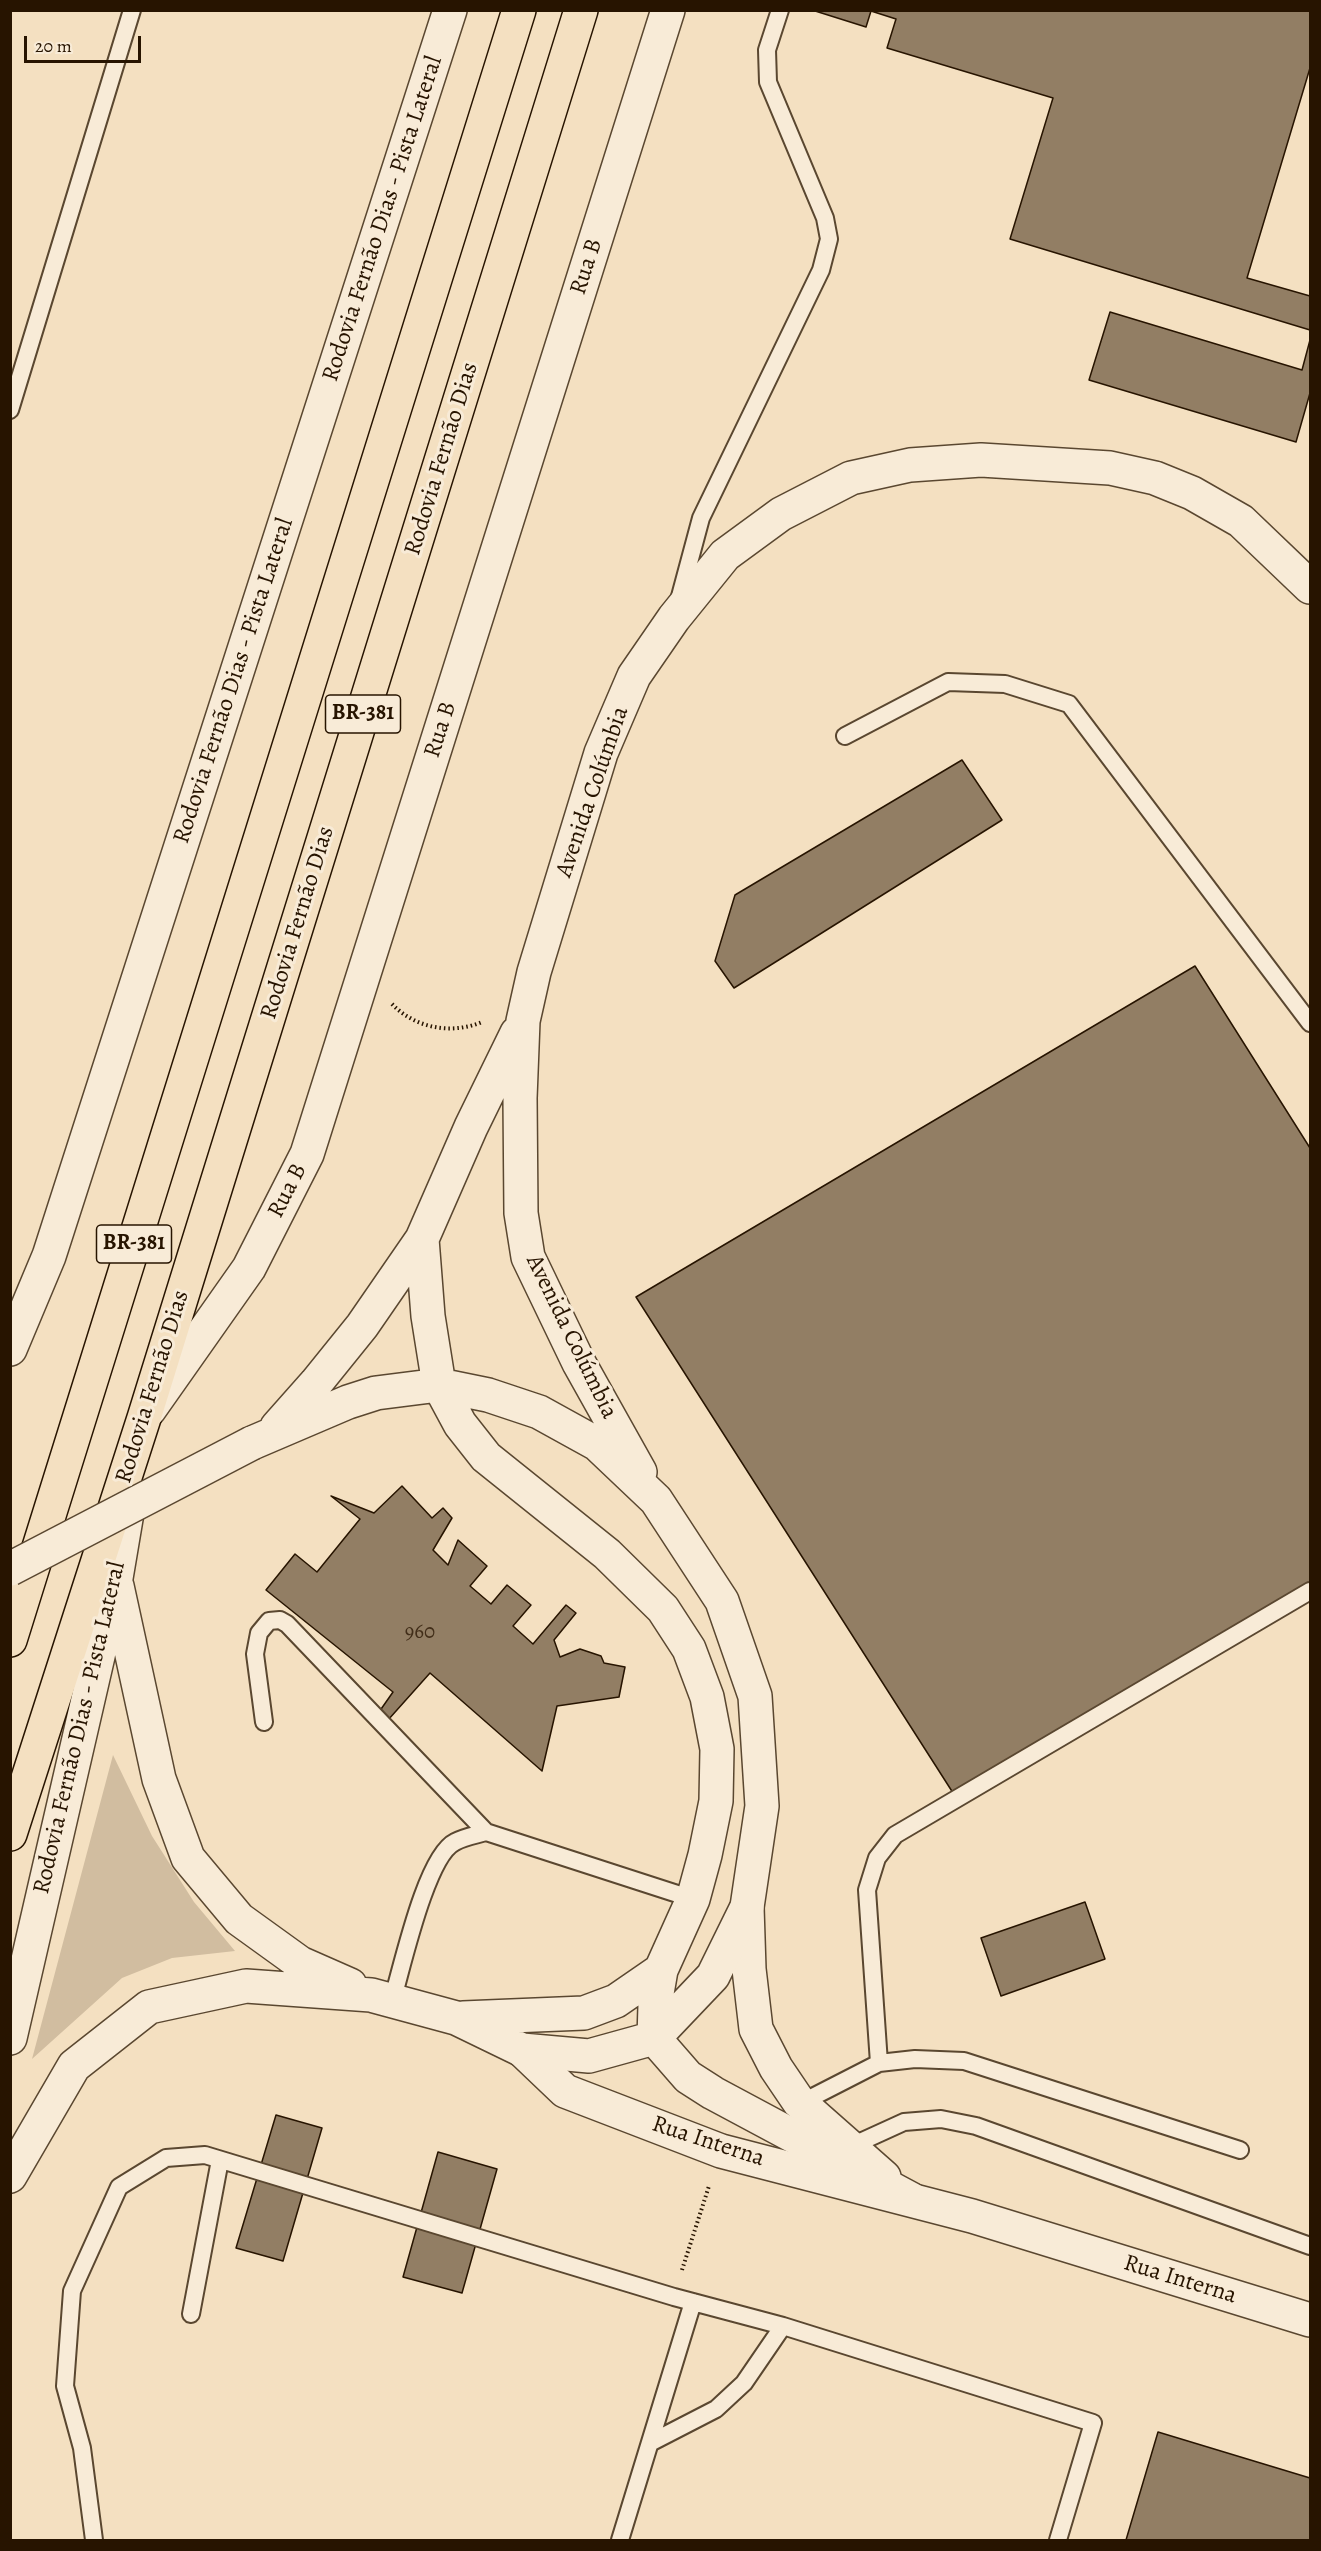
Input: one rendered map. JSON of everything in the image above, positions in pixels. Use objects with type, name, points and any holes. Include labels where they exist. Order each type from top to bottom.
[{"type":"highway","name":"BR-381","points":[[10,1640],[519,10]]},
{"type":"highway","name":"Rodovia Fernão Dias","points":[[10,1834],[144,1418],[581,10]]},
{"type":"street","name":"Rodovia Fernão Dias - Pista Lateral","points":[[10,1349],[49,1256],[450,10]]},
{"type":"street","name":"Rua B","points":[[144,1418],[249,1268],[307,1154],[668,10]]},
{"type":"street","name":"Avenida Colúmbia","points":[[656,1500],[579,1363],[528,1257],[521,1213],[520,1172],[523,1021],[534,972],[601,753],[634,676],[674,618],[724,555],[781,514],[851,478],[910,465],[981,460],[1110,468],[1155,478],[1174,485],[1240,521],[1311,587]]},
{"type":"street","name":"Avenida Colúmbia","points":[[261,1438],[316,1383],[362,1326],[422,1239],[471,1127],[523,1021]]},
{"type":"street","points":[[422,1239],[428,1316],[439,1386],[460,1424],[486,1457],[607,1554],[663,1609],[689,1648],[707,1697],[717,1749],[716,1801],[693,1899],[661,1970],[655,2005],[654,2038],[688,2077],[834,2160]]},
{"type":"street","points":[[10,1569],[261,1438],[348,1402],[376,1393],[439,1386],[488,1395],[540,1412],[597,1444],[656,1500],[722,1601],[755,1696],[762,1806],[747,1907],[749,1969],[756,2029],[776,2068],[834,2160]]},
{"type":"street","name":"Rodovia Fernão Dias - Pista Lateral","points":[[10,2038],[116,1578],[144,1418]]},
{"type":"street","points":[[116,1578],[159,1779],[189,1858],[239,1919],[300,1963],[381,1998],[456,2018],[522,2050],[590,2056],[654,2038],[713,1976],[747,1907]]},
{"type":"street","points":[[456,2018],[584,2013],[616,2001],[661,1970]]},
{"type":"street","points":[[10,2176],[74,2066],[149,2007],[246,1986],[381,1998]]},
{"type":"street","name":"Rua Interna","points":[[522,2050],[565,2091],[721,2151],[760,2160],[834,2160],[911,2199],[1311,2320]]},
{"type":"lane","points":[[10,410],[132,10]]},
{"type":"lane","points":[[674,618],[701,518],[821,270],[829,239],[825,218],[768,82],[767,50],[780,10]]},
{"type":"lane","points":[[845,736],[948,682],[1005,684],[1069,704],[1311,1023]]},
{"type":"lane","points":[[879,2063],[867,1890],[877,1858],[895,1835],[1311,1591]]},
{"type":"lane","points":[[264,1722],[255,1654],[259,1633],[269,1621],[280,1620],[287,1624],[486,1832],[693,1899]]},
{"type":"lane","points":[[381,1998],[436,1861],[453,1842],[486,1832]]},
{"type":"lane","points":[[760,2160],[778,2128],[799,2102],[879,2063],[915,2059],[964,2061],[1240,2150]]},
{"type":"lane","points":[[834,2160],[904,2122],[941,2119],[976,2126],[1311,2246]]},
{"type":"lane","points":[[94,2541],[82,2448],[65,2386],[72,2291],[119,2187],[166,2158],[205,2155],[674,2297],[783,2326],[1093,2424],[1058,2541]]},
{"type":"lane","points":[[191,2314],[220,2160]]},
{"type":"lane","points":[[620,2541],[693,2302]]},
{"type":"lane","points":[[650,2443],[716,2409],[744,2383],[783,2326]]},
{"type":"path","points":[[388,998],[407,1017],[429,1026],[452,1029],[484,1020]]},
{"type":"path","points":[[674,2297],[721,2151]]},
{"type":"shaded area","points":[[113,1755],[152,1836],[194,1902],[235,1951],[172,1958],[122,1978],[32,2059]]},
{"type":"building","points":[[812,10],[1310,10],[1310,68],[1247,278],[1310,296],[1310,330],[1010,239],[1053,98],[887,48],[896,19],[871,11],[866,27]]},
{"type":"building","points":[[1110,312],[1302,370],[1310,340],[1310,393],[1296,442],[1089,380]]},
{"type":"building","points":[[962,760],[1002,820],[734,988],[715,961],[735,895]]},
{"type":"building","points":[[1195,966],[1310,1148],[1310,1583],[955,1796],[636,1297]]},
{"type":"building","points":[[402,1486],[432,1518],[443,1508],[452,1518],[433,1550],[448,1565],[458,1540],[487,1566],[470,1586],[491,1604],[507,1585],[531,1605],[513,1626],[533,1644],[566,1605],[576,1613],[554,1640],[560,1657],[580,1649],[601,1656],[604,1663],[625,1667],[619,1697],[557,1706],[542,1771],[430,1673],[388,1720],[379,1712],[393,1692],[266,1590],[295,1554],[317,1572],[360,1519],[331,1496],[374,1513]]},
{"type":"building","points":[[1085,1902],[1105,1959],[1001,1996],[981,1938]]},
{"type":"building","points":[[276,2115],[322,2128],[283,2261],[236,2248]]},
{"type":"building","points":[[438,2152],[497,2169],[462,2293],[403,2277]]},
{"type":"building","points":[[1158,2432],[1310,2478],[1310,2540],[1126,2540]]}]
